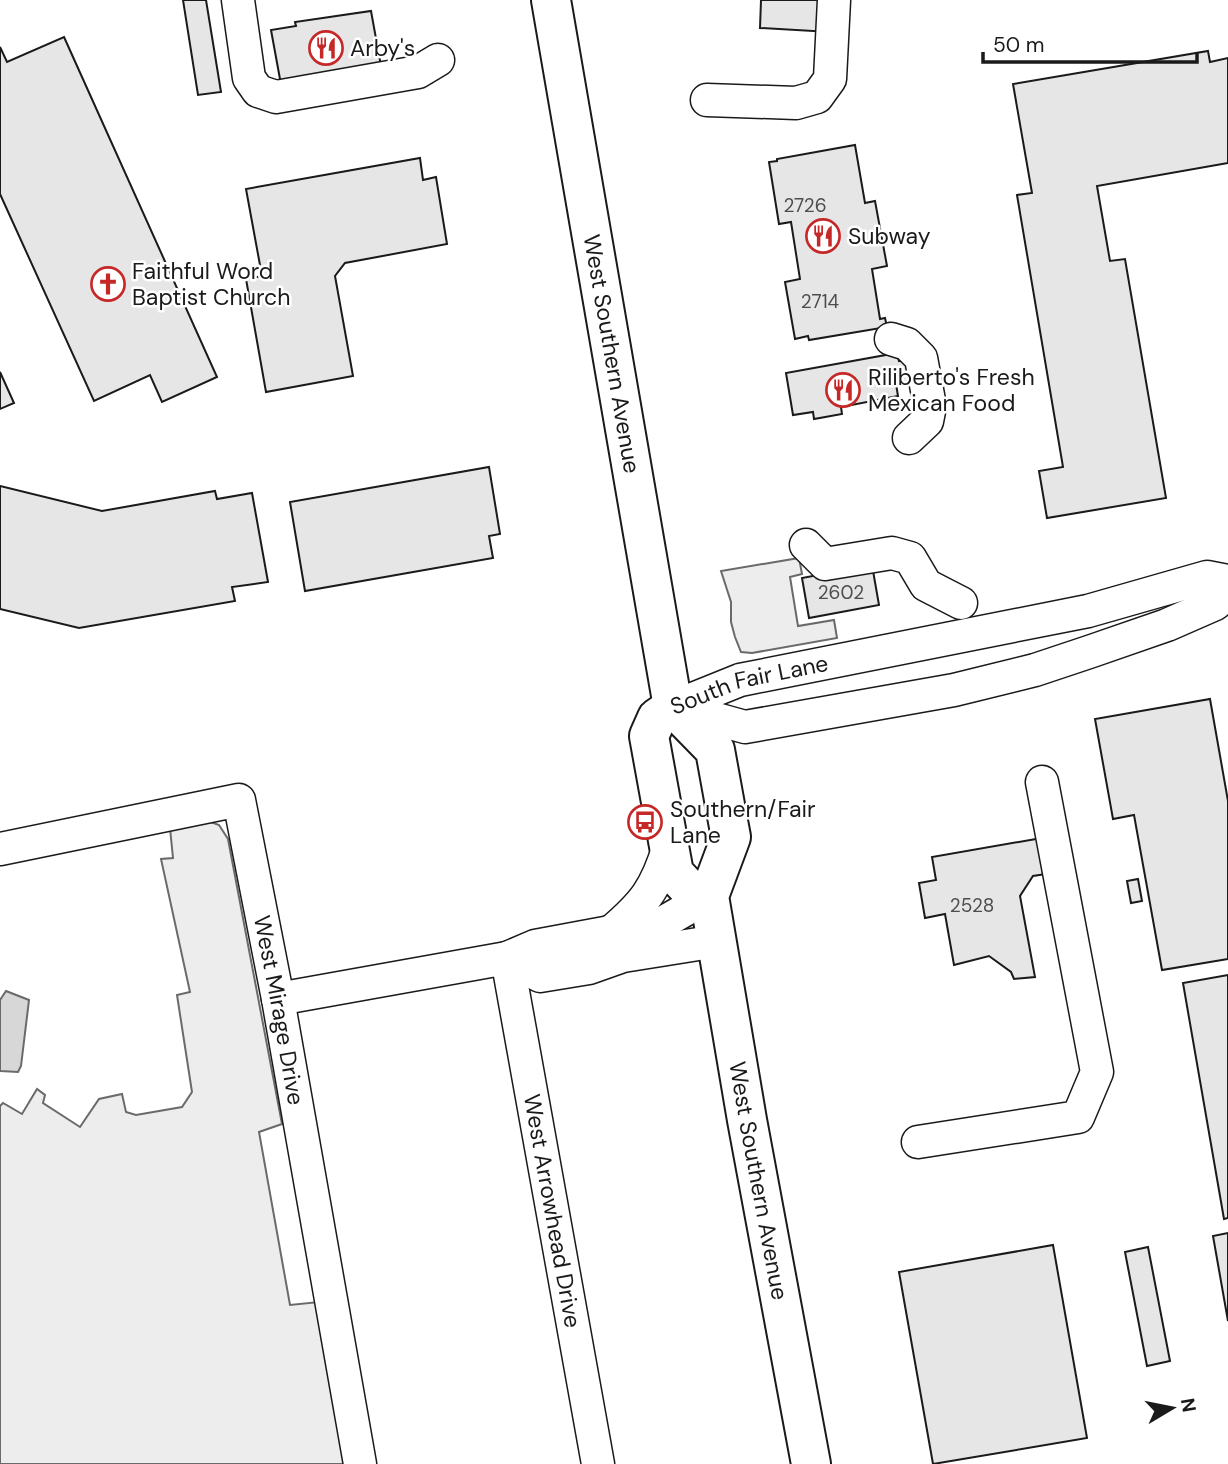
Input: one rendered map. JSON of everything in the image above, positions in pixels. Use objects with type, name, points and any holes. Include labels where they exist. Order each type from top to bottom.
[{"type":"main road","name":"West Southern Avenue","points":[[551,0],[673,707]]},
{"type":"main road","points":[[673,707],[715,750],[731,837],[709,896],[689,889],[674,873],[649,736],[657,718],[673,707]]},
{"type":"main road","name":"West Southern Avenue","points":[[709,896],[747,1120],[811,1464]]},
{"type":"street","points":[[238,0],[249,78],[258,91],[276,97],[418,72],[438,60]]},
{"type":"street","points":[[708,100],[796,103],[817,97],[830,79],[834,0]]},
{"type":"street","points":[[891,339],[907,344],[920,358],[930,406],[927,421],[909,438]]},
{"type":"street","points":[[806,545],[825,564],[892,553],[910,558],[926,585],[961,603]]},
{"type":"street","name":"South Fair Lane","points":[[673,707],[740,680],[1088,611],[1207,577],[1228,581]]},
{"type":"street","name":"South Fair Lane","points":[[673,707],[745,727],[954,690],[1035,670],[1167,625],[1215,604],[1228,593]]},
{"type":"street","points":[[918,1142],[1078,1117],[1097,1072],[1042,782]]},
{"type":"street","name":"West Mirage Drive","points":[[0,849],[239,800],[278,999],[360,1464]]},
{"type":"street","points":[[611,932],[638,909],[652,890],[669,846]]},
{"type":"street","points":[[278,999],[507,958],[536,946],[664,922],[709,896]]},
{"type":"street","points":[[507,958],[540,976],[589,968],[623,956],[717,941]]},
{"type":"street","name":"West Arrowhead Drive","points":[[507,958],[598,1464]]},
{"type":"shaded area","points":[[799,558],[802,574],[790,577],[798,626],[834,620],[837,638],[752,653],[741,652],[731,622],[731,602],[721,571]]},
{"type":"shaded area","points":[[208,821],[219,825],[228,839],[282,1124],[259,1132],[290,1305],[319,1302],[346,1464],[0,1464],[0,1106],[3,1103],[22,1114],[37,1089],[45,1095],[43,1103],[80,1127],[99,1099],[122,1094],[126,1112],[136,1115],[182,1107],[192,1092],[177,995],[190,992],[161,859],[173,858],[170,828]]},
{"type":"shaded area","points":[[6,991],[29,1000],[18,1072],[0,1071],[0,1000]]},
{"type":"building","points":[[183,0],[206,0],[221,92],[198,95]]},
{"type":"building","points":[[761,0],[832,0],[830,32],[760,28]]},
{"type":"building","name":"Arby's","points":[[371,11],[381,66],[282,90],[271,30],[296,26],[295,22]]},
{"type":"building","name":"Faithful Word Baptist Church","points":[[64,37],[217,377],[162,402],[150,375],[94,401],[0,194],[0,47],[7,62]]},
{"type":"building","points":[[1208,51],[1210,62],[1228,58],[1228,163],[1097,186],[1110,261],[1125,259],[1166,498],[1047,518],[1039,471],[1063,467],[1017,195],[1032,193],[1013,84]]},
{"type":"building","points":[[855,145],[865,203],[875,201],[887,266],[872,269],[880,319],[885,318],[887,327],[809,340],[808,336],[795,339],[785,282],[800,279],[791,222],[779,224],[769,162]]},
{"type":"building","points":[[420,158],[423,180],[436,177],[447,244],[345,263],[335,276],[353,376],[266,392],[246,279],[262,276],[246,189]]},
{"type":"building","name":"Riliberto's Fresh Mexican Food","points":[[897,353],[899,361],[912,359],[916,380],[896,384],[898,396],[841,407],[842,414],[814,419],[813,412],[793,415],[786,373]]},
{"type":"building","points":[[0,372],[14,403],[0,409]]},
{"type":"building","points":[[489,467],[500,534],[489,536],[493,558],[305,591],[290,502]]},
{"type":"building","points":[[0,486],[102,511],[215,491],[217,499],[252,493],[268,582],[232,587],[235,601],[79,628],[0,609]]},
{"type":"building","points":[[872,565],[879,605],[809,618],[802,578]]},
{"type":"building","points":[[1210,699],[1228,801],[1228,959],[1162,970],[1134,815],[1113,819],[1095,719]]},
{"type":"building","points":[[1059,835],[1066,871],[1033,876],[1020,896],[1035,977],[1014,979],[1011,972],[989,956],[954,965],[945,914],[925,918],[919,883],[936,880],[932,857]]},
{"type":"building","points":[[1138,879],[1142,901],[1131,903],[1127,881]]},
{"type":"building","points":[[1228,975],[1228,1218],[1224,1219],[1183,983]]},
{"type":"building","points":[[1228,1233],[1228,1321],[1213,1236]]},
{"type":"building","points":[[1053,1245],[1087,1438],[933,1464],[899,1272]]},
{"type":"building","points":[[1148,1247],[1170,1361],[1147,1366],[1125,1252]]},
{"type":"place","name":"Arby's","points":[[326,48]]},
{"type":"place","name":"Subway","points":[[823,236]]},
{"type":"place","name":"Faithful Word Baptist Church","points":[[108,284]]},
{"type":"place","name":"Riliberto's Fresh Mexican Food","points":[[843,390]]},
{"type":"place","name":"Southern/Fair Lane","points":[[645,822]]}]
